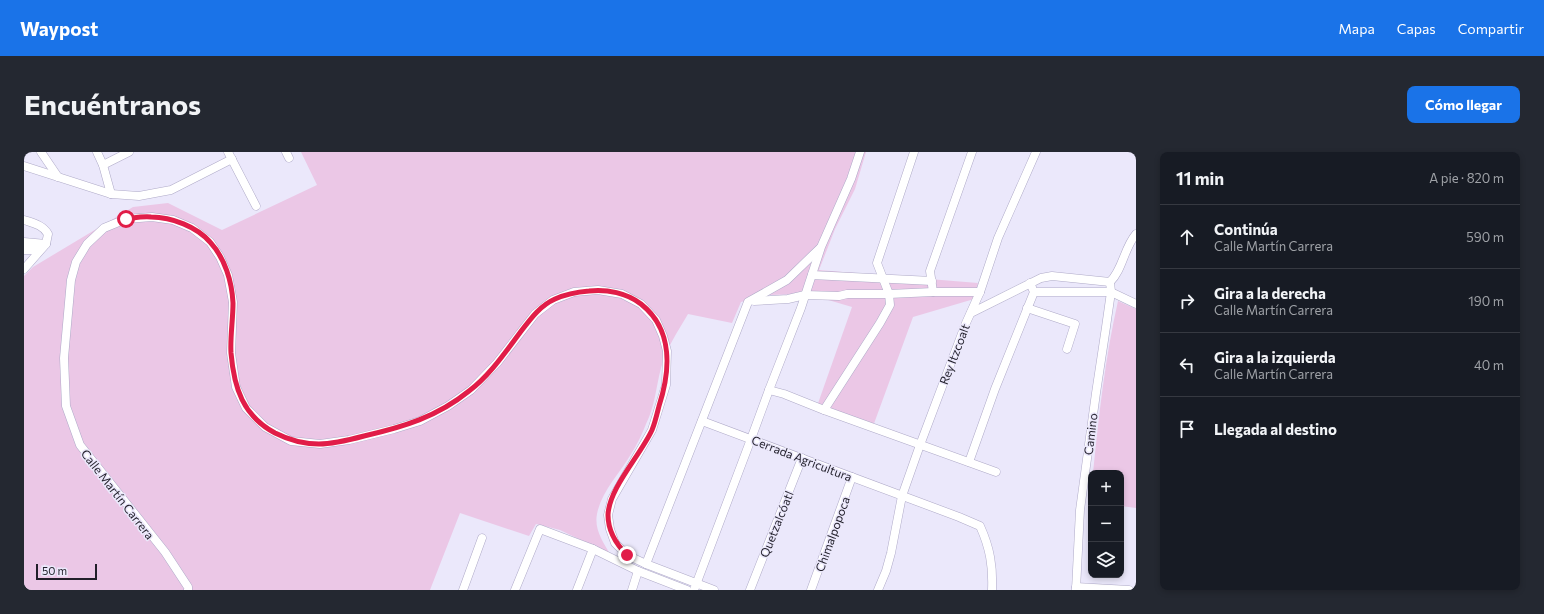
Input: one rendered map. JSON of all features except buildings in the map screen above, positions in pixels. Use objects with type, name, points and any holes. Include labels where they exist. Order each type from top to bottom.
[{"type":"street","points":[[41,152],[58,177]]},
{"type":"street","points":[[96,152],[103,165],[111,194]]},
{"type":"street","points":[[103,165],[129,152]]},
{"type":"street","points":[[695,587],[752,439],[768,390],[801,308],[821,248],[851,179],[860,152]]},
{"type":"street","points":[[824,410],[890,305],[889,294],[877,263],[914,152]]},
{"type":"street","points":[[933,292],[930,271],[972,152]]},
{"type":"street","points":[[971,313],[980,292],[998,238],[1036,152]]},
{"type":"street","points":[[24,166],[111,194],[139,196],[171,190],[230,156],[256,206]]},
{"type":"street","name":"Calle Martín Carrera","points":[[188,590],[188,587],[165,552],[80,445],[66,406],[64,358],[71,280],[76,262],[86,244],[104,228],[126,219],[152,217],[173,220],[192,228],[210,242],[220,257],[228,275],[233,302],[231,353],[236,387],[246,408],[265,427],[291,441],[320,444],[349,440],[420,421],[448,406],[471,390],[497,363],[535,314],[553,300],[574,292],[598,290],[622,294],[641,304],[656,320],[663,336],[667,351],[666,384],[652,430],[612,499],[608,515],[610,530],[615,542],[627,555],[695,587],[714,590]]},
{"type":"street","points":[[24,220],[46,229],[48,234],[46,244],[39,250],[24,269]]},
{"type":"street","points":[[1110,282],[1116,276],[1129,242],[1136,234]]},
{"type":"street","points":[[24,242],[46,244]]},
{"type":"street","points":[[646,564],[748,302],[787,280],[821,248]]},
{"type":"street","points":[[24,250],[39,250]]},
{"type":"street","points":[[812,274],[932,281]]},
{"type":"street","name":"Rey Itzcoalt","points":[[878,590],[886,571],[891,553],[902,496],[971,313],[1041,278],[1052,276],[1110,282]]},
{"type":"street","name":"Camino","points":[[1076,589],[1080,510],[1111,292],[1110,282]]},
{"type":"street","points":[[969,462],[1034,292],[1030,283]]},
{"type":"street","points":[[748,302],[768,299],[788,299],[805,295],[839,296],[863,293],[889,294],[980,292]]},
{"type":"street","points":[[1034,292],[1111,292],[1136,304]]},
{"type":"street","points":[[1027,308],[1075,324],[1066,349]]},
{"type":"street","points":[[768,390],[784,394],[824,410],[996,472]]},
{"type":"street","name":"Cerrada Agricultura","points":[[702,421],[980,526],[988,543],[993,570],[992,590]]},
{"type":"street","name":"Quetzalcóatl","points":[[750,590],[802,458]]},
{"type":"street","name":"Chimalpopoca","points":[[811,590],[852,477]]},
{"type":"street","points":[[515,590],[540,529],[638,571],[687,590]]},
{"type":"street","points":[[463,590],[482,538]]},
{"type":"street","points":[[577,590],[592,550]]},
{"type":"street","points":[[632,590],[638,571]]},
{"type":"street","points":[[1076,589],[1129,590]]},
{"type":"shaded area","points":[[301,152],[866,152],[855,189],[835,229],[819,270],[978,283],[974,299],[913,317],[872,429],[816,409],[852,307],[808,294],[768,295],[741,302],[732,323],[688,314],[663,361],[649,417],[641,436],[627,461],[602,498],[599,506],[596,520],[598,530],[610,554],[560,530],[536,524],[529,536],[460,513],[430,590],[24,590],[24,276],[33,267],[133,207],[168,203],[222,230],[317,185]]},
{"type":"shaded area","points":[[1118,301],[1136,309],[1136,508],[1124,506],[1124,470],[1093,470],[1100,408],[1113,322]]},
{"type":"route","points":[[126,219],[152,217],[173,220],[192,228],[210,242],[220,257],[228,275],[233,302],[231,353],[236,387],[246,408],[265,427],[291,441],[320,444],[349,440],[420,421],[448,406],[471,390],[497,363],[535,314],[553,300],[574,292],[598,290],[622,294],[641,304],[656,320],[663,336],[667,351],[668,364],[666,384],[652,430],[612,499],[608,515],[610,530],[615,542],[627,555]]}]
